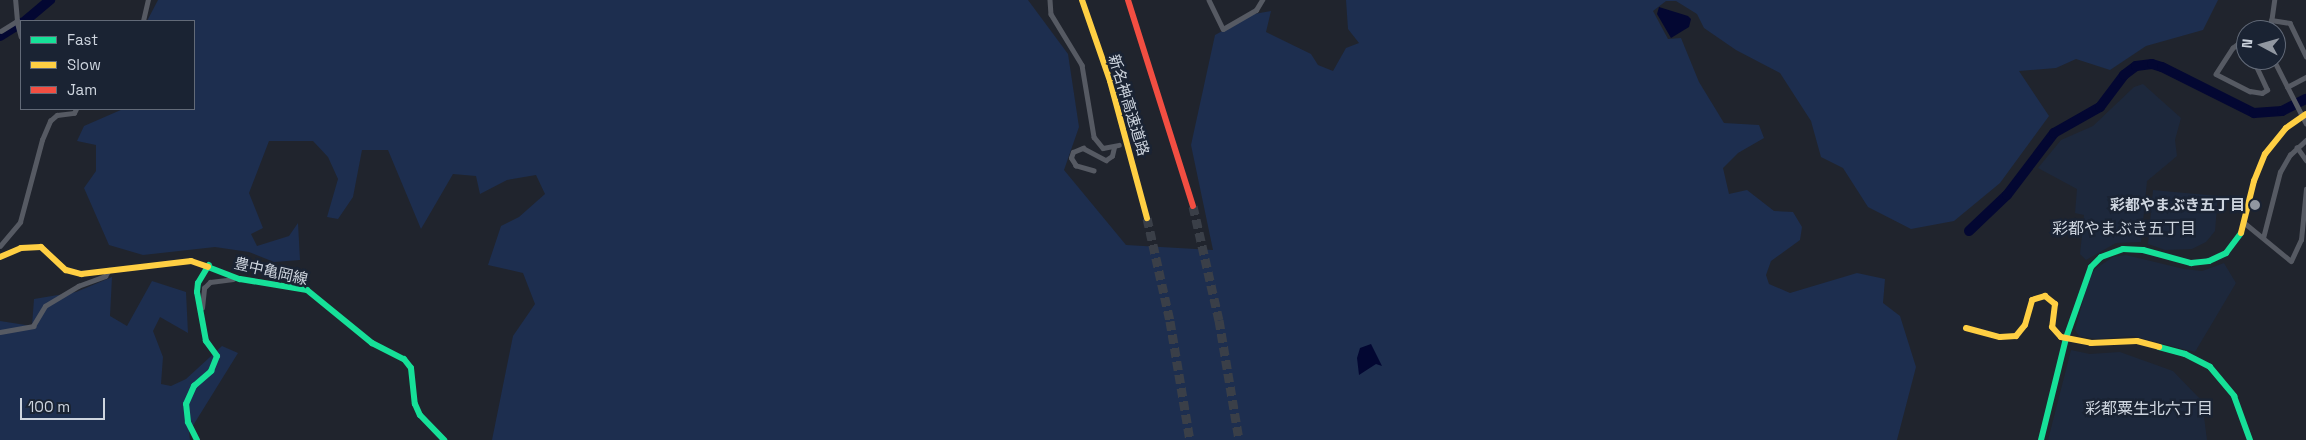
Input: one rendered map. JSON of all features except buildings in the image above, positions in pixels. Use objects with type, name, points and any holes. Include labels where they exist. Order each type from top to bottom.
[{"type":"main road","name":"新名神高速道路","points":[[1082,0],[1110,81],[1147,218]]},
{"type":"main road","name":"新名神高速道路","points":[[1128,0],[1193,206]]},
{"type":"main road","points":[[2041,440],[2066,338],[2086,275],[2101,257],[2116,250],[2137,249],[2185,262],[2204,263],[2226,253],[2238,242],[2246,224],[2254,181],[2263,157],[2280,134],[2304,115]]},
{"type":"main road","name":"豊中亀岡線","points":[[0,257],[21,248],[41,247],[72,273],[191,261],[209,265],[240,279],[307,290],[372,343],[404,359],[411,368],[415,404],[420,415],[444,440]]},
{"type":"main road","points":[[197,439],[188,422],[186,404],[194,386],[211,371],[217,356],[206,341],[198,283],[209,265]]},
{"type":"main road","points":[[1966,328],[2000,337],[2016,336],[2025,325],[2032,300],[2045,296],[2055,304],[2053,331],[2066,338],[2091,343],[2136,341],[2197,359],[2228,387],[2250,440]]},
{"type":"street","points":[[15,0],[20,32]]},
{"type":"street","points":[[143,20],[148,0]]},
{"type":"street","points":[[1050,0],[1051,14],[1072,44],[1082,65],[1094,137],[1103,148],[1116,146],[1112,156],[1106,160],[1083,148],[1073,152],[1071,158],[1076,166],[1094,171]]},
{"type":"street","points":[[1209,0],[1223,29],[1256,10],[1262,0]]},
{"type":"street","points":[[2272,20],[2274,0]]},
{"type":"street","points":[[1,32],[17,21]]},
{"type":"street","points":[[2286,22],[2290,23],[2306,56]]},
{"type":"street","points":[[2236,46],[2216,74],[2250,91],[2262,93],[2267,90],[2258,70]]},
{"type":"street","points":[[2279,70],[2297,107],[2304,115],[2306,123]]},
{"type":"street","points":[[2287,87],[2306,76]]},
{"type":"street","points":[[0,246],[20,222],[42,140],[50,121],[57,116],[74,113],[76,110]]},
{"type":"street","points":[[2263,238],[2276,180],[2297,147],[2306,140]]},
{"type":"street","points":[[2297,147],[2306,160]]},
{"type":"street","points":[[2246,224],[2291,261],[2302,240],[2306,189]]},
{"type":"street","points":[[0,332],[33,326],[45,306],[78,286],[105,276],[109,269]]},
{"type":"street","points":[[202,308],[204,288],[210,282],[217,279],[240,279]]},
{"type":"shaded area","points":[[158,0],[1028,0],[1068,54],[1079,127],[1064,170],[1126,245],[1213,250],[1191,145],[1215,35],[1254,14],[1271,11],[1266,32],[1311,54],[1318,65],[1333,71],[1346,48],[1359,43],[1348,29],[1346,0],[2218,0],[2203,30],[2146,46],[2110,70],[2076,59],[2056,68],[2019,71],[2049,116],[2000,183],[1954,221],[1911,229],[1868,207],[1843,168],[1821,157],[1811,121],[1780,73],[1736,50],[1704,28],[1697,14],[1676,1],[1666,1],[1653,11],[1668,39],[1681,38],[1699,82],[1724,123],[1759,125],[1764,138],[1738,153],[1723,168],[1729,194],[1747,190],[1774,211],[1793,212],[1802,227],[1800,240],[1771,261],[1766,275],[1769,284],[1790,293],[1857,273],[1885,279],[1883,303],[1900,316],[1916,367],[1897,440],[492,440],[513,336],[535,304],[523,273],[488,265],[501,226],[519,217],[545,194],[536,175],[507,180],[480,194],[476,176],[453,174],[421,229],[388,150],[362,150],[353,197],[338,219],[327,217],[338,179],[328,157],[313,141],[269,141],[249,193],[263,228],[251,234],[257,246],[289,236],[298,223],[300,260],[274,262],[249,252],[215,247],[143,255],[109,245],[84,188],[96,171],[96,145],[77,141],[84,126],[121,110],[195,110],[195,20],[148,20]]},
{"type":"shaded area","points":[[1659,7],[1688,16],[1691,19],[1689,27],[1671,38],[1657,14]]},
{"type":"shaded area","points":[[2143,84],[2181,118],[2175,140],[2177,156],[2147,181],[2141,242],[2116,243],[2086,260],[2080,254],[2084,215],[2075,213],[2077,189],[2038,168],[2061,140],[2093,126],[2134,87]]},
{"type":"shaded area","points":[[2153,190],[2218,196],[2215,231],[2206,242],[2192,249],[2165,250],[2148,244]]},
{"type":"shaded area","points":[[2126,255],[2184,269],[2202,271],[2224,263],[2236,283],[2195,352],[2133,336],[2097,339],[2079,336],[2075,330],[2089,279],[2095,269],[2113,257]]},
{"type":"shaded area","points":[[112,277],[110,316],[127,326],[152,281],[186,292],[188,333],[160,317],[153,331],[163,357],[161,384],[171,386],[186,379],[222,346],[238,353],[189,432],[190,440],[0,440],[0,321],[32,326],[34,299],[76,292]]},
{"type":"shaded area","points":[[1371,344],[1382,366],[1376,364],[1359,375],[1357,358],[1360,348]]},
{"type":"shaded area","points":[[2071,350],[2090,354],[2120,352],[2173,371],[2202,401],[2207,440],[2048,440]]},
{"type":"waterway","points":[[26,20],[50,0]]},
{"type":"waterway","points":[[0,36],[20,24]]},
{"type":"waterway","points":[[1969,231],[2007,195],[2054,133],[2100,107],[2124,75],[2136,66],[2152,64],[2162,67],[2254,113],[2282,111],[2306,99]]},
{"type":"tunnel","points":[[1193,206],[1219,320],[1239,440]]},
{"type":"tunnel","points":[[1147,218],[1170,321],[1190,440]]},
{"type":"traffic: fast","points":[[2041,440],[2066,338],[2091,267],[2101,257],[2123,249],[2143,250],[2191,263],[2209,261],[2226,253],[2241,233]]},
{"type":"traffic: fast","points":[[197,440],[188,422],[186,404],[194,386],[211,371],[217,356],[206,341],[197,292],[198,283],[209,265]]},
{"type":"traffic: fast","points":[[208,267],[240,279],[307,290],[372,343],[404,359],[411,368],[415,404],[420,415],[444,440]]},
{"type":"traffic: fast","points":[[2159,347],[2185,354],[2210,367],[2234,396],[2250,440]]},
{"type":"traffic: slow","points":[[1082,0],[1110,81],[1147,218]]},
{"type":"traffic: slow","points":[[2241,233],[2254,181],[2265,154],[2286,128],[2306,114]]},
{"type":"traffic: slow","points":[[0,257],[21,248],[41,247],[66,270],[81,274],[191,261],[208,267]]},
{"type":"traffic: slow","points":[[1966,328],[2000,337],[2016,336],[2025,325],[2032,300],[2045,296],[2055,304],[2052,327],[2061,337],[2091,343],[2137,341],[2159,347]]},
{"type":"traffic: jam","points":[[1128,0],[1193,206]]},
{"type":"place","name":"彩都やまぶき五丁目","points":[[2255,205]]},
{"type":"district","name":"彩都やまぶき五丁目","points":[[2124,229]]},
{"type":"district","name":"彩都粟生北六丁目","points":[[2149,409]]}]
